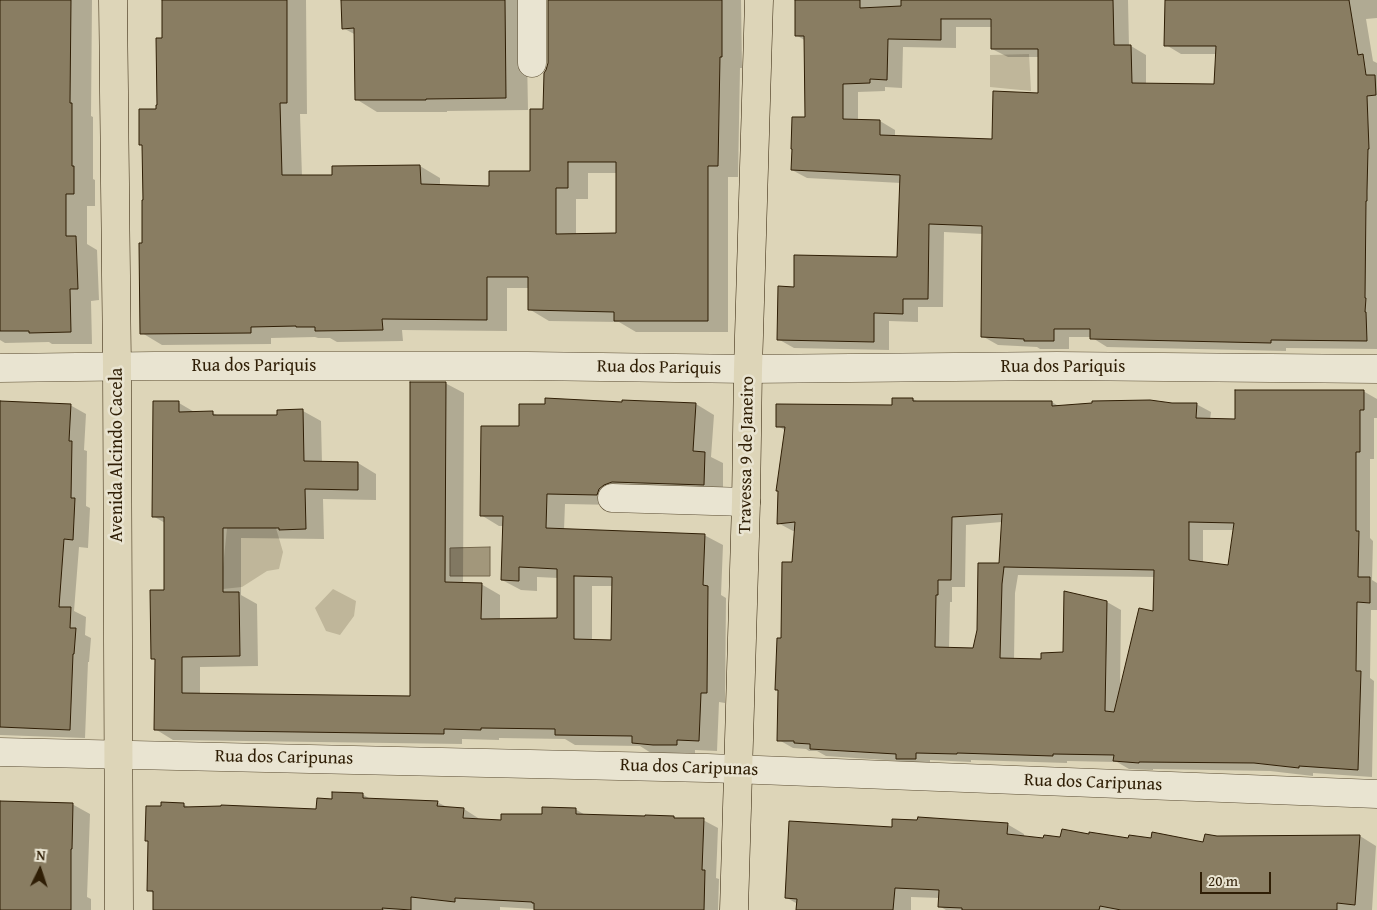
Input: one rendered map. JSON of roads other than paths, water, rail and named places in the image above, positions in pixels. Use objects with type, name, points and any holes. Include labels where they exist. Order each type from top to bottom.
[{"type":"main road","name":"Avenida Alcindo Cacela","points":[[113,0],[117,366],[119,910]]},
{"type":"main road","name":"Travessa 9 de Janeiro","points":[[734,910],[759,0]]},
{"type":"street","points":[[532,0],[532,63]]},
{"type":"street","name":"Rua dos Pariquis","points":[[0,368],[117,366],[748,368],[1057,366],[1377,369]]},
{"type":"street","points":[[612,498],[746,502]]},
{"type":"street","name":"Rua dos Caripunas","points":[[0,752],[738,769],[1377,794]]}]
